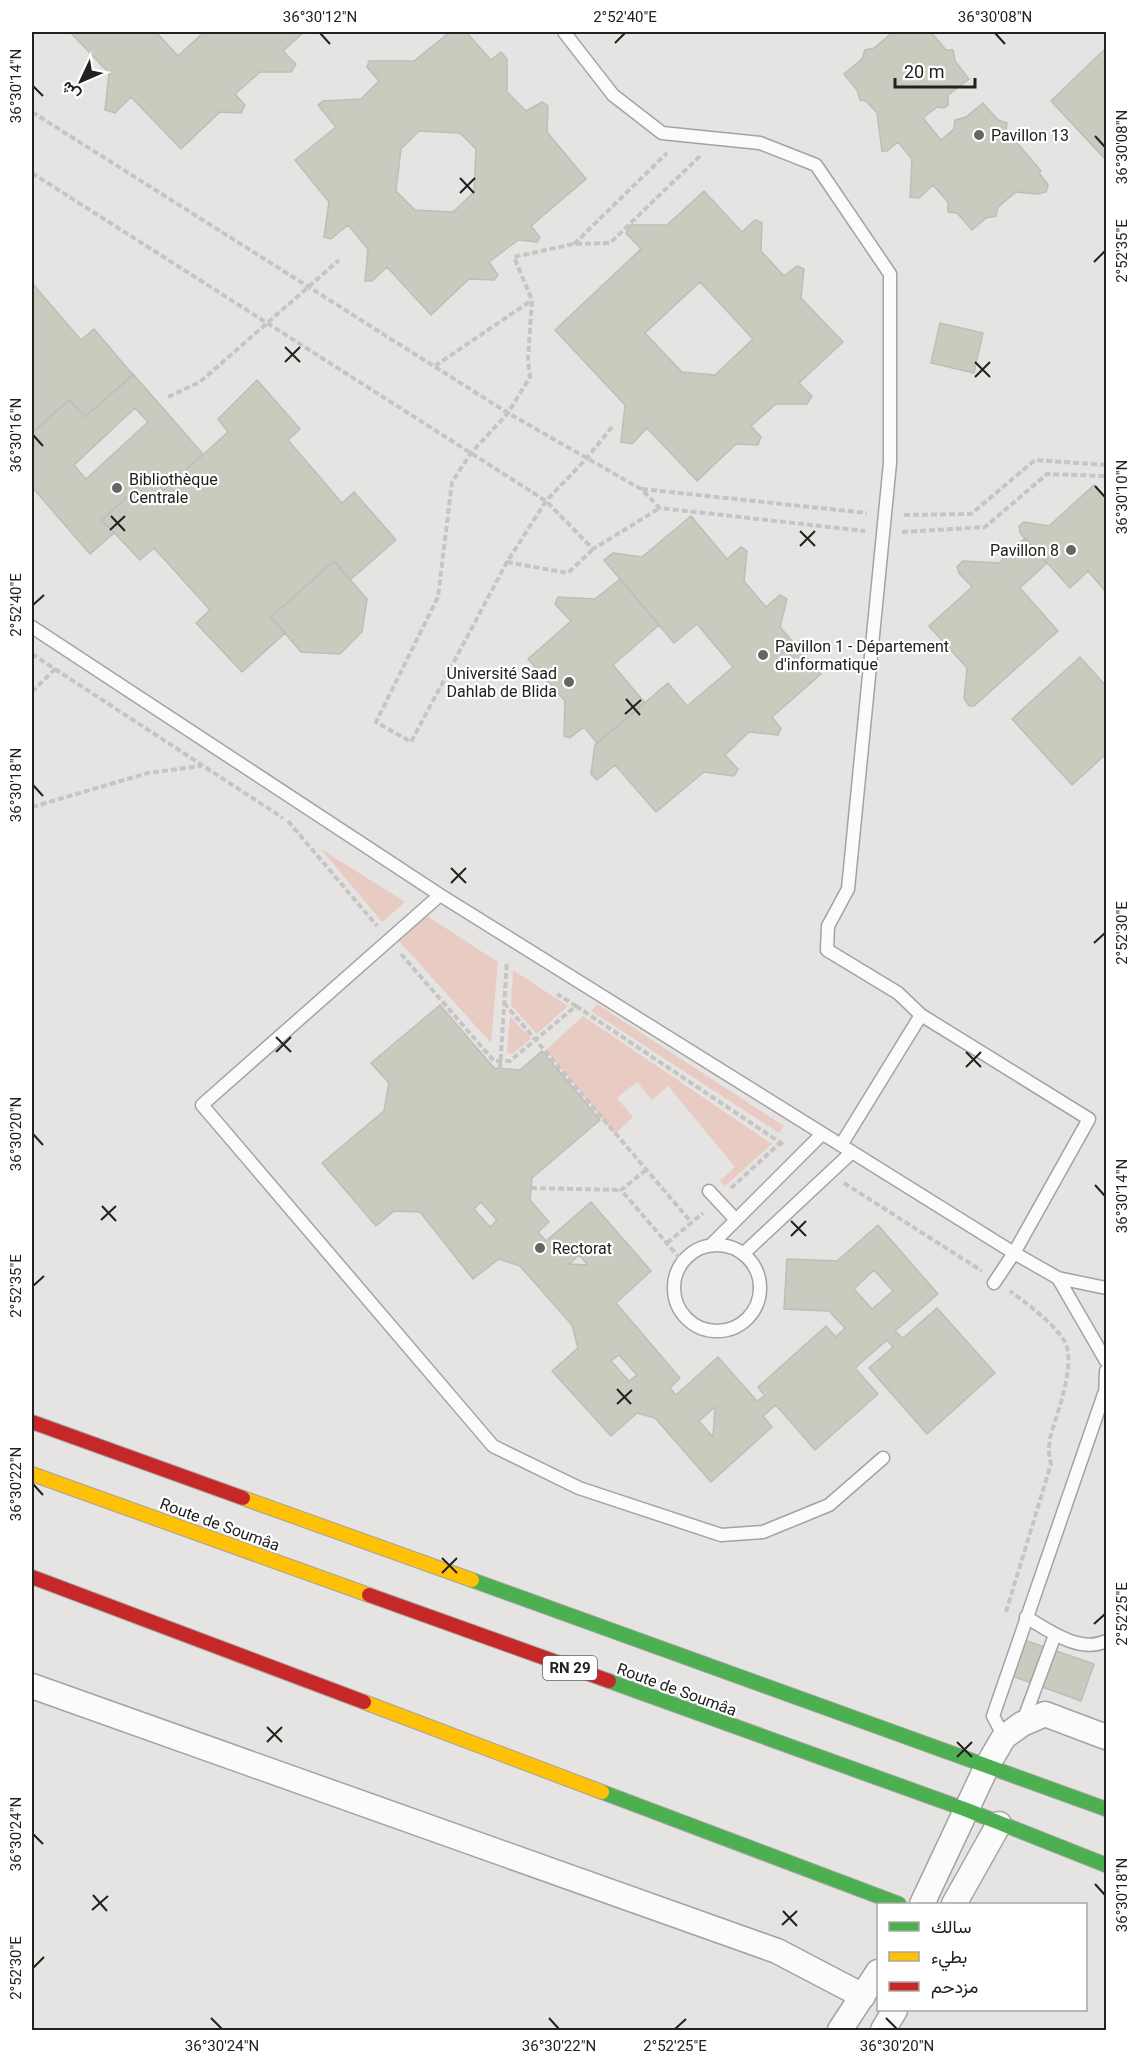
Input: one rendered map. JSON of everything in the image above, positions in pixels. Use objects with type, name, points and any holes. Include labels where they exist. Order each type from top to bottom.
[{"type":"main road","name":"Route de Soumâa","points":[[32,1422],[1107,1809]]},
{"type":"main road","name":"Route de Soumâa","points":[[32,1474],[967,1810],[1107,1865]]},
{"type":"main road","points":[[32,1577],[894,1903]]},
{"type":"street","points":[[32,1686],[777,1951],[863,1996]]},
{"type":"street","points":[[923,1903],[987,1766],[1013,1730],[1045,1714],[1107,1737]]},
{"type":"street","points":[[955,1903],[999,1824]]},
{"type":"street","points":[[840,2031],[877,1975]]},
{"type":"street","points":[[884,2031],[894,2011]]},
{"type":"lane","points":[[564,32],[613,95],[662,133],[759,143],[816,165],[890,274],[890,463],[848,889],[828,926],[826,950],[898,993],[921,1016],[1089,1119],[1014,1253],[995,1282]]},
{"type":"lane","points":[[32,627],[440,895],[1014,1253],[1058,1278],[1107,1288]]},
{"type":"lane","points":[[440,895],[202,1105],[493,1446],[579,1488],[721,1535],[763,1532],[829,1505],[884,1458]]},
{"type":"lane","points":[[743,1254],[829,1173],[847,1149],[921,1016]]},
{"type":"lane","points":[[711,1245],[822,1134]]},
{"type":"lane","points":[[714,1195],[736,1220]]},
{"type":"lane","points":[[711,1245],[724,1245],[743,1254],[757,1269],[760,1282],[760,1297],[754,1310],[745,1321],[733,1328],[718,1331],[704,1329],[692,1322],[681,1312],[674,1284],[683,1262],[697,1249],[711,1245]]},
{"type":"lane","points":[[1058,1278],[1107,1361]]},
{"type":"lane","points":[[1055,1635],[1013,1730],[993,1716],[1104,1394],[1107,1371]]},
{"type":"lane","points":[[1104,1394],[1107,1410]]},
{"type":"lane","points":[[1026,1617],[1055,1635],[1074,1642],[1101,1644],[1107,1641]]},
{"type":"path","points":[[32,112],[508,413],[641,489]]},
{"type":"path","points":[[573,244],[686,135]]},
{"type":"path","points":[[612,427],[586,459],[546,501],[507,562],[411,742],[376,722],[438,597],[452,482],[471,453],[508,413],[530,377],[528,359],[532,300],[514,257],[573,244],[610,243],[718,139]]},
{"type":"path","points":[[32,173],[546,501],[593,549]]},
{"type":"path","points":[[168,397],[200,382],[339,260]]},
{"type":"path","points":[[435,366],[532,300]]},
{"type":"path","points":[[507,562],[568,573],[593,549],[660,508]]},
{"type":"path","points":[[32,654],[308,833]]},
{"type":"path","points":[[32,692],[55,669]]},
{"type":"path","points":[[32,807],[148,773],[202,766]]},
{"type":"path","points":[[288,821],[494,1061],[510,1061],[576,1006]]},
{"type":"path","points":[[498,955],[517,967]]},
{"type":"path","points":[[500,1069],[507,961]]},
{"type":"path","points":[[556,993],[800,1155]]},
{"type":"path","points":[[504,1004],[537,1038],[692,1223]]},
{"type":"path","points":[[667,1243],[692,1223],[714,1195],[780,1143]]},
{"type":"path","points":[[531,1188],[621,1190],[646,1170]]},
{"type":"path","points":[[829,1173],[1029,1306],[1064,1340],[1068,1351],[1062,1400],[1047,1448],[1052,1464],[1006,1612],[1010,1622]]},
{"type":"path","points":[[621,1190],[683,1262]]},
{"type":"shaded area","points":[[321,849],[405,902],[382,922]]},
{"type":"shaded area","points":[[427,916],[498,962],[491,1043],[399,941]]},
{"type":"shaded area","points":[[513,970],[568,1006],[537,1034],[511,1005]]},
{"type":"shaded area","points":[[597,1004],[784,1126],[779,1133],[591,1011]]},
{"type":"shaded area","points":[[510,1016],[531,1039],[512,1054],[507,1053]]},
{"type":"shaded area","points":[[583,1016],[772,1144],[725,1186],[720,1181],[735,1167],[668,1086],[652,1100],[637,1082],[617,1098],[633,1117],[615,1134],[546,1050]]},
{"type":"building","points":[[70,32],[156,32],[178,56],[204,32],[304,32],[283,51],[296,64],[291,72],[260,72],[235,94],[245,105],[241,113],[220,112],[181,149],[131,97],[115,113],[105,110],[109,73]]},
{"type":"building","points":[[450,32],[466,32],[491,60],[501,52],[507,59],[507,92],[526,111],[542,102],[548,106],[547,132],[586,179],[531,226],[540,237],[537,242],[518,240],[489,262],[498,275],[494,280],[469,279],[431,315],[387,267],[372,281],[365,281],[368,249],[348,225],[331,239],[324,237],[329,202],[295,160],[336,127],[318,105],[323,101],[361,99],[379,81],[367,67],[369,61],[414,61]],"holes":[[[419,131],[460,133],[476,149],[474,192],[453,212],[415,210],[396,191],[401,149]]]},
{"type":"building","name":"Pavillon 13","points":[[893,32],[931,32],[946,50],[953,50],[955,61],[969,79],[948,95],[948,105],[944,108],[937,107],[923,118],[941,140],[954,129],[955,120],[966,117],[983,103],[998,120],[1007,123],[1006,130],[1041,171],[1039,173],[1048,185],[1046,192],[1038,194],[1016,192],[998,207],[996,216],[986,218],[972,230],[957,213],[948,212],[948,202],[933,185],[919,198],[910,197],[912,159],[898,142],[887,151],[882,151],[877,113],[866,101],[860,100],[857,90],[844,74],[862,59],[865,50],[874,48]]},
{"type":"building","points":[[1106,48],[1106,160],[1051,101]]},
{"type":"building","points":[[704,191],[742,232],[755,220],[762,223],[761,251],[784,276],[797,266],[804,269],[801,298],[843,342],[799,383],[812,396],[807,404],[776,404],[751,426],[761,437],[758,445],[736,444],[697,481],[647,428],[632,444],[621,442],[625,405],[555,330],[641,249],[626,233],[630,225],[667,225]],"holes":[[[700,282],[753,339],[715,375],[682,372],[645,333]]]},
{"type":"building","points":[[32,283],[81,340],[94,329],[133,375],[85,417],[69,400],[32,433]]},
{"type":"building","points":[[940,323],[983,333],[974,373],[931,363]]},
{"type":"building","points":[[133,374],[203,454],[164,490],[150,475],[102,520],[114,533],[90,554],[32,487],[32,433],[69,400],[85,417]],"holes":[[[135,408],[148,422],[86,479],[74,465]]]},
{"type":"building","points":[[257,380],[300,429],[288,440],[342,503],[354,492],[396,540],[350,580],[334,561],[271,617],[285,633],[242,672],[196,623],[210,610],[154,548],[140,560],[102,520],[150,475],[164,490],[228,432],[218,419]]},
{"type":"building","name":"Pavillon 8","points":[[1094,485],[1106,499],[1106,592],[1088,571],[1070,588],[1020,533],[1019,526],[1024,522],[1049,526]]},
{"type":"building","name":"Pavillon 1 - Département d'informatique","points":[[691,516],[727,559],[741,547],[747,551],[744,581],[766,607],[780,595],[787,599],[780,627],[821,674],[772,717],[781,728],[778,735],[749,732],[725,755],[738,769],[734,776],[704,772],[656,812],[615,765],[597,780],[591,774],[595,745],[668,683],[687,706],[733,667],[697,624],[674,643],[604,560],[613,553],[642,557]]},
{"type":"building","points":[[1025,538],[1047,563],[1020,588],[1058,631],[974,706],[969,706],[964,698],[967,668],[929,626],[972,587],[959,573],[957,567],[963,561],[999,563]]},
{"type":"building","points":[[334,561],[367,599],[362,632],[340,654],[301,652],[271,617]]},
{"type":"building","points":[[620,579],[659,625],[613,665],[645,703],[597,743],[584,727],[570,738],[564,736],[565,701],[528,659],[571,621],[555,604],[558,597],[595,599]]},
{"type":"building","points":[[1080,657],[1106,686],[1106,754],[1072,785],[1012,719]]},
{"type":"building","name":"Rectorat","points":[[440,1005],[494,1068],[520,1070],[542,1051],[600,1120],[532,1178],[530,1200],[549,1222],[538,1232],[546,1241],[591,1202],[651,1271],[616,1303],[680,1378],[670,1388],[676,1395],[718,1357],[757,1401],[765,1396],[758,1387],[826,1326],[836,1337],[845,1328],[829,1311],[784,1309],[787,1259],[837,1261],[878,1225],[938,1294],[895,1331],[903,1338],[937,1308],[995,1373],[927,1434],[869,1368],[893,1347],[887,1340],[855,1368],[878,1394],[815,1450],[776,1405],[763,1416],[772,1427],[711,1482],[655,1418],[637,1413],[611,1436],[552,1371],[578,1348],[572,1325],[520,1266],[499,1259],[473,1279],[420,1212],[394,1211],[376,1226],[322,1163],[384,1111],[389,1083],[371,1063]],"holes":[[[481,1202],[497,1220],[490,1227],[474,1209]],[[579,1255],[588,1265],[569,1264]],[[874,1270],[893,1291],[872,1309],[854,1289]],[[619,1355],[637,1375],[629,1381],[611,1361]],[[715,1407],[713,1437],[699,1421]]]},
{"type":"building","points":[[1024,1640],[1094,1664],[1081,1701],[1012,1676]]},
{"type":"traffic: fast","points":[[472,1580],[1106,1809]]},
{"type":"traffic: fast","points":[[609,1681],[967,1810],[1106,1865]]},
{"type":"traffic: fast","points":[[602,1792],[896,1903]]},
{"type":"traffic: slow","points":[[32,1474],[369,1595]]},
{"type":"traffic: slow","points":[[243,1498],[472,1580]]},
{"type":"traffic: slow","points":[[364,1702],[602,1792]]},
{"type":"traffic: jam","points":[[32,1422],[243,1498]]},
{"type":"traffic: jam","points":[[32,1577],[364,1702]]},
{"type":"traffic: jam","points":[[369,1595],[609,1681]]},
{"type":"place","name":"Pavillon 13","points":[[979,135]]},
{"type":"place","name":"Bibliothèque Centrale","points":[[117,488]]},
{"type":"place","name":"Pavillon 8","points":[[1071,550]]},
{"type":"place","name":"Pavillon 1 - Département d'informatique","points":[[763,655]]},
{"type":"place","name":"Université Saad Dahlab de Blida","points":[[569,682]]},
{"type":"place","name":"Rectorat","points":[[540,1248]]}]
